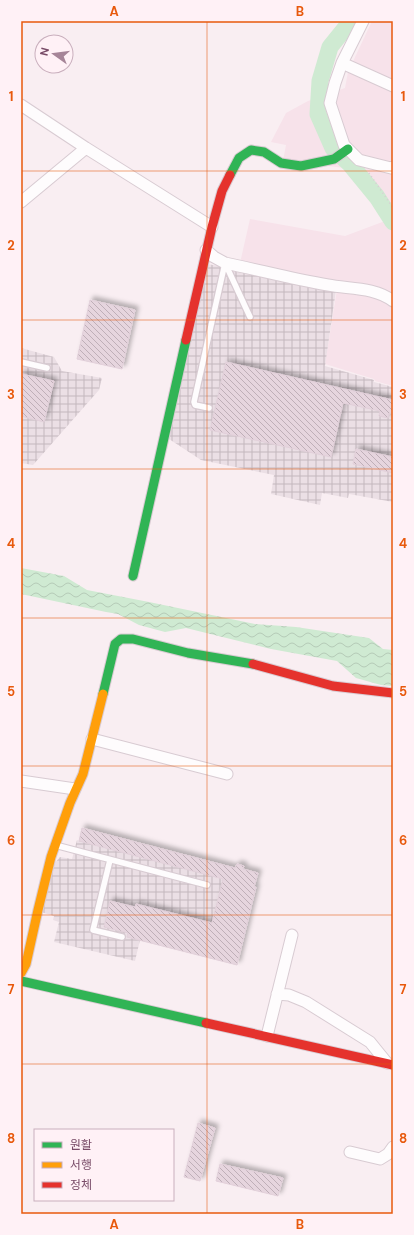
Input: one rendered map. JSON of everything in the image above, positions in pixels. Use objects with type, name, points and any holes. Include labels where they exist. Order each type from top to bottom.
[{"type":"street","points":[[363,21],[342,63],[330,103],[346,150],[359,160],[391,168],[393,167]]},
{"type":"street","points":[[342,63],[393,86]]},
{"type":"street","points":[[21,105],[86,148],[212,227]]},
{"type":"street","points":[[21,202],[86,148]]},
{"type":"street","points":[[134,576],[206,250],[222,191],[239,158],[251,150],[264,152],[281,163],[301,166],[334,159],[346,150]]},
{"type":"street","points":[[206,250],[214,257],[225,263],[328,286],[375,292],[387,296],[393,301]]},
{"type":"street","points":[[21,973],[26,964],[40,897],[55,845],[75,789],[84,774],[115,644],[121,639],[133,639],[188,653],[263,666],[333,686],[393,693]]},
{"type":"street","points":[[92,739],[227,774]]},
{"type":"street","points":[[21,780],[75,789]]},
{"type":"street","points":[[267,1036],[292,935]]},
{"type":"street","points":[[21,981],[390,1064]]},
{"type":"street","points":[[277,994],[289,995],[306,1002],[370,1042],[390,1064]]},
{"type":"street","points":[[350,1152],[380,1159],[388,1154],[393,1147]]},
{"type":"lane","points":[[225,263],[250,317]]},
{"type":"lane","points":[[209,408],[195,405],[194,402],[225,263]]},
{"type":"lane","points":[[21,362],[47,368]]},
{"type":"lane","points":[[55,845],[207,885]]},
{"type":"lane","points":[[110,860],[93,930],[122,937]]},
{"type":"path","points":[[359,160],[393,208]]},
{"type":"shaded area","points":[[372,21],[393,21],[393,214],[363,170],[283,161],[286,145],[271,142],[286,113],[308,101],[345,88],[348,72]]},
{"type":"shaded area","points":[[393,218],[393,386],[325,364],[338,283],[240,263],[250,219],[345,236]]},
{"type":"shaded area","points":[[208,264],[336,290],[325,366],[393,387],[393,502],[349,494],[348,498],[322,493],[320,505],[271,494],[274,475],[201,460],[169,439]]},
{"type":"shaded area","points":[[21,348],[54,357],[62,371],[102,378],[99,390],[33,465],[21,463]]},
{"type":"shaded area","points":[[82,828],[235,868],[237,864],[244,866],[243,869],[258,873],[237,965],[140,940],[135,961],[54,942],[59,922],[53,920],[54,916],[41,912],[52,866],[60,857],[72,859]]},
{"type":"water","points":[[21,568],[64,576],[87,590],[255,624],[296,627],[369,638],[383,649],[393,650],[393,686],[381,685],[356,678],[337,661],[271,649],[186,628],[165,632],[139,625],[118,614],[21,594]]},
{"type":"building","points":[[90,300],[135,310],[122,369],[77,359]]},
{"type":"building","points":[[226,362],[393,400],[393,413],[389,413],[388,418],[379,416],[380,411],[343,403],[331,457],[210,430]]},
{"type":"building","points":[[21,374],[54,381],[44,422],[21,416]]},
{"type":"building","points":[[356,449],[393,457],[393,473],[353,464]]},
{"type":"building","points":[[82,828],[235,868],[237,864],[244,866],[243,869],[258,873],[237,965],[127,937],[128,933],[104,927],[110,901],[135,907],[136,904],[212,923],[223,879],[79,841]]},
{"type":"building","points":[[198,1123],[215,1128],[200,1181],[184,1177]]},
{"type":"building","points":[[220,1164],[283,1178],[278,1196],[216,1181]]},
{"type":"waterway","points":[[351,21],[330,47],[320,81],[318,114],[333,148],[350,164],[377,197],[393,222]]},
{"type":"traffic: fast","points":[[230,175],[239,158],[251,150],[264,152],[281,163],[301,166],[334,159],[348,149]]},
{"type":"traffic: fast","points":[[133,576],[186,340]]},
{"type":"traffic: fast","points":[[103,694],[115,644],[121,639],[133,639],[188,653],[253,664]]},
{"type":"traffic: fast","points":[[21,981],[206,1023]]},
{"type":"traffic: slow","points":[[21,973],[26,964],[51,857],[70,803],[83,774],[103,694]]},
{"type":"traffic: jam","points":[[186,340],[212,227],[222,191],[230,175]]},
{"type":"traffic: jam","points":[[253,664],[333,686],[393,693]]},
{"type":"traffic: jam","points":[[206,1023],[393,1065]]}]
